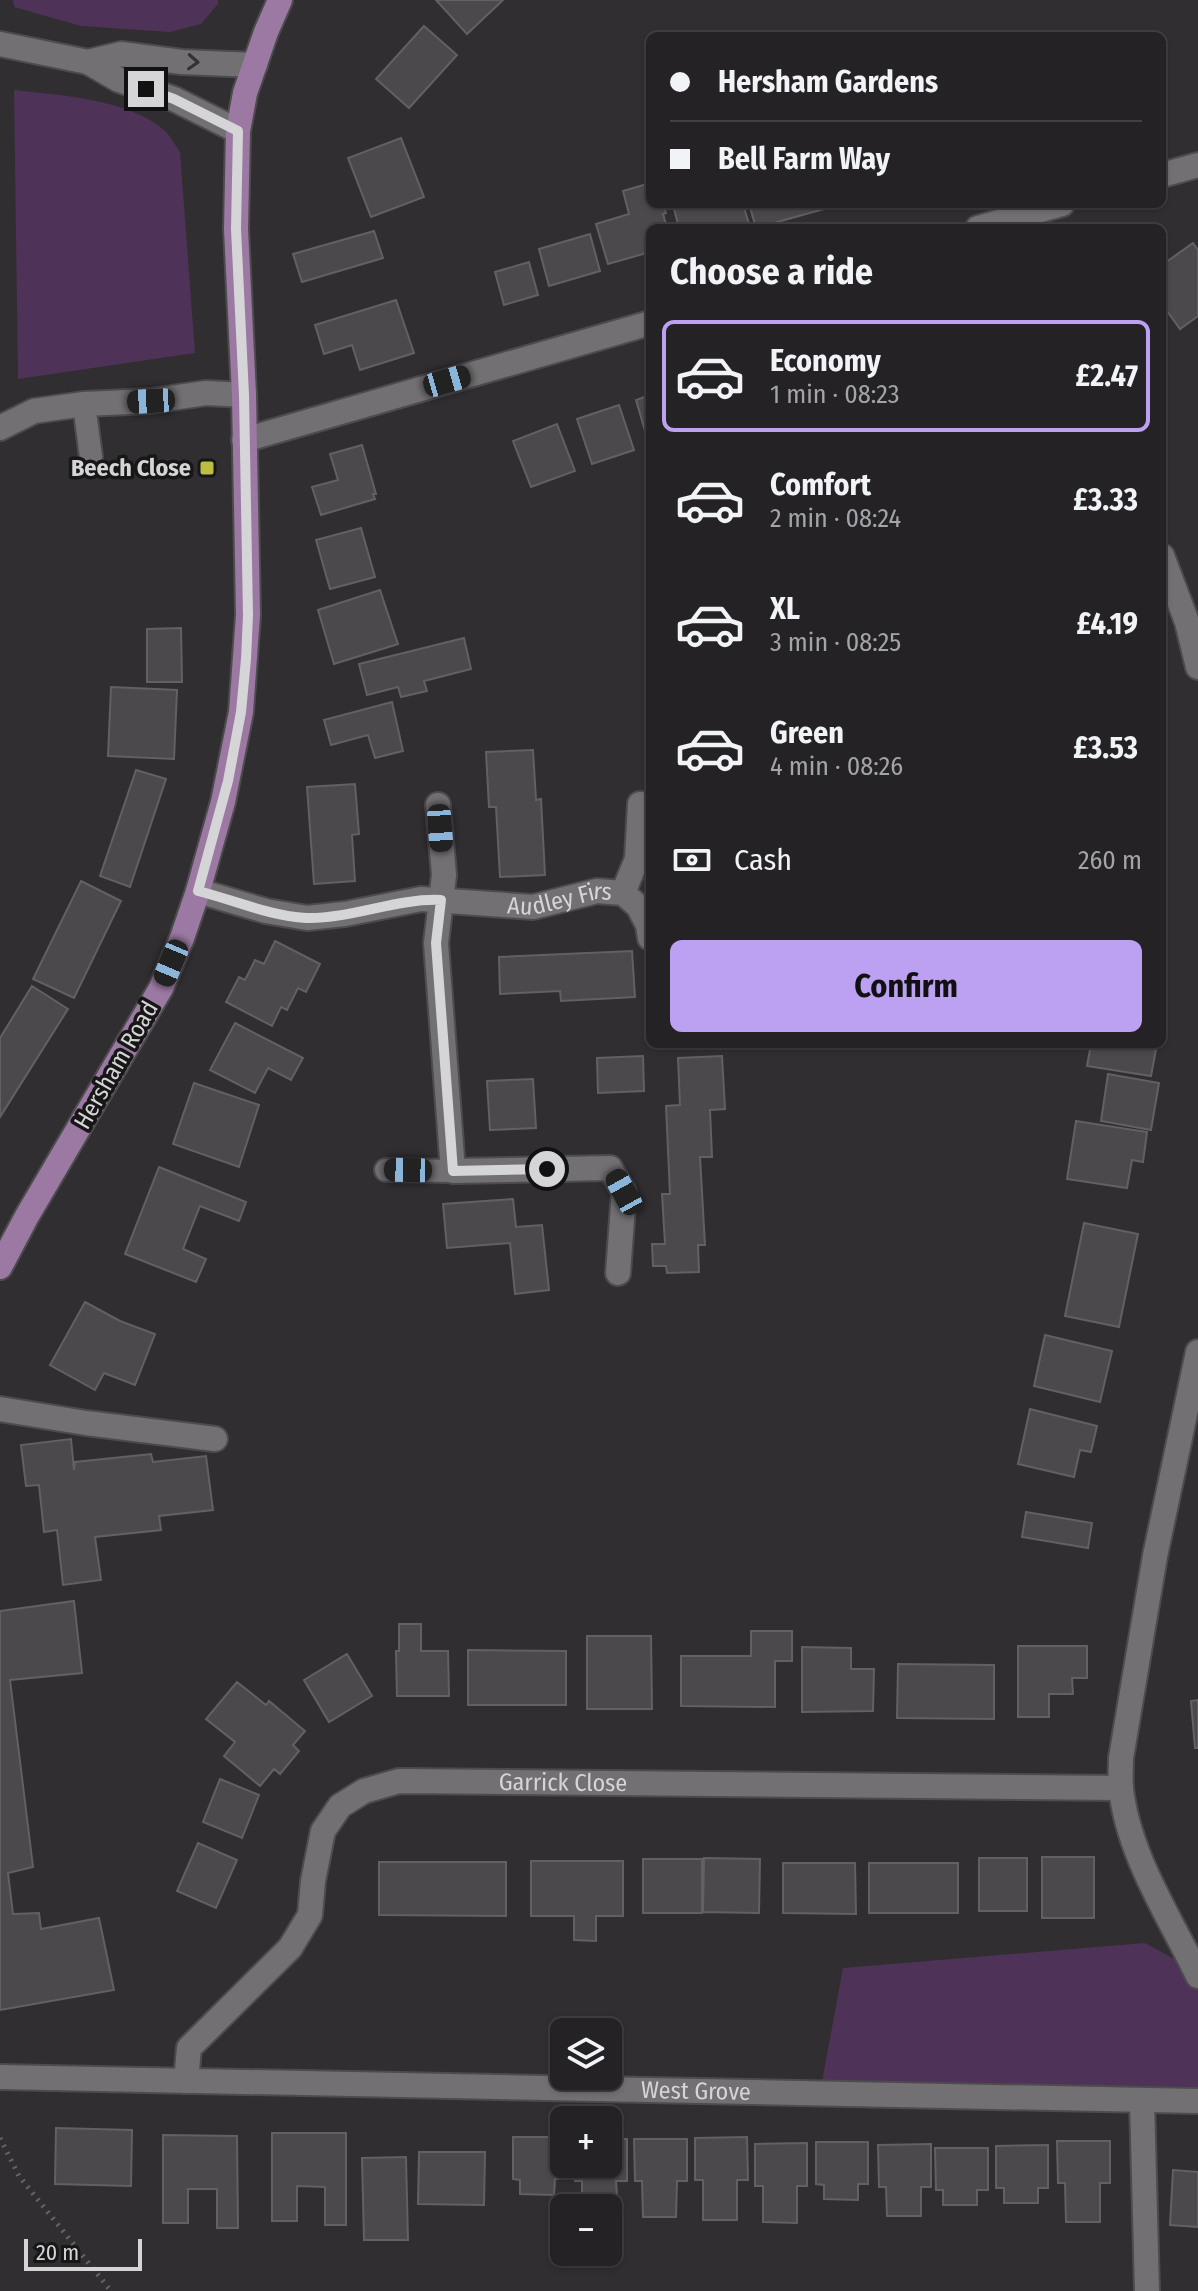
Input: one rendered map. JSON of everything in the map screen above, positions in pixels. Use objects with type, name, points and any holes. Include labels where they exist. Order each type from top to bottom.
[{"type":"main road","name":"Hersham Road","points":[[0,1267],[161,988],[198,891],[223,802],[242,699],[248,615],[244,395],[236,229],[238,131],[245,93],[280,0]]},
{"type":"street","points":[[0,44],[88,62],[119,80],[174,99],[238,131]]},
{"type":"street","points":[[88,62],[121,54],[182,62],[255,65]]},
{"type":"street","points":[[1166,174],[1198,165]]},
{"type":"street","points":[[992,224],[1048,208]]},
{"type":"street","points":[[244,440],[646,324]]},
{"type":"street","points":[[0,428],[34,411],[84,404],[151,401],[206,393],[244,395]]},
{"type":"street","points":[[1166,567],[1187,622],[1198,667]]},
{"type":"street","points":[[623,893],[637,859],[640,804]]},
{"type":"street","points":[[438,805],[444,875],[436,943],[453,1171],[610,1168],[624,1192],[618,1273]]},
{"type":"street","name":"Audley Firs","points":[[198,891],[266,911],[307,918],[421,899],[533,907],[597,891],[623,893],[638,906],[646,921]]},
{"type":"street","points":[[1198,1352],[1155,1556],[1121,1758],[1121,1788],[1129,1827],[1149,1879],[1198,1976]]},
{"type":"street","points":[[0,1409],[215,1439]]},
{"type":"street","name":"Garrick Close","points":[[186,2081],[189,2048],[290,1948],[310,1915],[323,1831],[340,1806],[364,1791],[399,1781],[1121,1788]]},
{"type":"street","name":"West Grove","points":[[0,2077],[1198,2101]]},
{"type":"street","points":[[1142,2100],[1147,2291]]},
{"type":"lane","points":[[84,404],[91,457]]},
{"type":"lane","points":[[386,1170],[453,1171]]},
{"type":"path","points":[[0,2138],[19,2176],[111,2291]]},
{"type":"shaded area","points":[[13,0],[218,0],[218,4],[201,24],[170,32],[81,26],[14,7]]},
{"type":"shaded area","points":[[14,90],[114,105],[150,120],[171,138],[180,152],[195,353],[18,379]]},
{"type":"shaded area","points":[[1145,1943],[1198,1972],[1198,2091],[821,2087],[843,1968]]},
{"type":"building","points":[[436,0],[503,0],[467,34]]},
{"type":"building","points":[[424,26],[457,55],[409,108],[376,79]]},
{"type":"building","points":[[401,138],[424,197],[371,217],[348,158]]},
{"type":"building","points":[[646,184],[646,208],[664,208],[666,224],[646,224],[646,253],[608,264],[596,224],[629,214],[623,191]]},
{"type":"building","points":[[674,208],[744,208],[749,224],[678,224]]},
{"type":"building","points":[[750,208],[824,209],[770,224],[755,224]]},
{"type":"building","points":[[374,231],[383,258],[302,282],[293,254]]},
{"type":"building","points":[[590,234],[600,271],[549,286],[539,249]]},
{"type":"building","points":[[1193,243],[1198,250],[1198,316],[1180,329],[1166,310],[1166,262]]},
{"type":"building","points":[[529,262],[538,295],[504,305],[495,272]]},
{"type":"building","points":[[396,300],[414,353],[360,370],[352,345],[324,354],[315,325]]},
{"type":"building","points":[[646,396],[646,434],[636,400]]},
{"type":"building","points":[[619,405],[634,450],[592,464],[577,419]]},
{"type":"building","points":[[557,424],[575,471],[531,487],[513,441]]},
{"type":"building","points":[[362,445],[375,499],[321,515],[312,487],[338,480],[330,454]]},
{"type":"building","points":[[361,528],[375,577],[330,589],[316,540]]},
{"type":"building","points":[[380,590],[398,644],[334,664],[318,610]]},
{"type":"building","points":[[181,628],[182,682],[147,682],[147,629]]},
{"type":"building","points":[[464,638],[471,669],[424,681],[427,691],[401,697],[398,687],[367,695],[359,664]]},
{"type":"building","points":[[111,687],[177,690],[174,759],[108,756]]},
{"type":"building","points":[[392,702],[403,751],[375,758],[368,735],[331,745],[324,720]]},
{"type":"building","points":[[533,750],[536,800],[541,799],[545,875],[500,877],[496,807],[489,807],[486,752]]},
{"type":"building","points":[[136,770],[166,779],[130,887],[100,876]]},
{"type":"building","points":[[355,784],[359,834],[352,835],[355,881],[314,884],[307,787]]},
{"type":"building","points":[[81,881],[121,901],[74,998],[33,979]]},
{"type":"building","points":[[275,941],[320,964],[306,992],[298,988],[287,1010],[281,1007],[272,1026],[226,1002],[239,977],[245,980],[255,960],[264,964]]},
{"type":"building","points":[[632,951],[635,997],[561,1001],[560,991],[500,994],[499,957]]},
{"type":"building","points":[[32,986],[68,1009],[0,1117],[0,1038]]},
{"type":"building","points":[[235,1023],[303,1058],[291,1080],[268,1068],[255,1093],[210,1070]]},
{"type":"building","points":[[1090,1048],[1156,1048],[1151,1076],[1087,1066]]},
{"type":"building","points":[[643,1056],[644,1091],[598,1093],[597,1058]]},
{"type":"building","points":[[722,1056],[725,1109],[710,1110],[712,1157],[700,1157],[705,1245],[698,1245],[699,1272],[667,1273],[666,1266],[653,1266],[652,1244],[665,1244],[662,1194],[670,1194],[666,1106],[680,1105],[678,1058]]},
{"type":"building","points":[[1108,1074],[1159,1083],[1151,1130],[1101,1121]]},
{"type":"building","points":[[533,1079],[536,1128],[490,1130],[487,1081]]},
{"type":"building","points":[[194,1083],[259,1105],[239,1167],[173,1144]]},
{"type":"building","points":[[1076,1121],[1147,1132],[1143,1162],[1132,1160],[1127,1188],[1067,1179]]},
{"type":"building","points":[[159,1167],[246,1202],[239,1221],[200,1206],[183,1249],[206,1259],[196,1282],[125,1254]]},
{"type":"building","points":[[513,1199],[516,1227],[542,1225],[549,1290],[515,1294],[510,1243],[447,1248],[443,1204]]},
{"type":"building","points":[[1084,1223],[1138,1234],[1119,1327],[1065,1316]]},
{"type":"building","points":[[85,1302],[120,1321],[155,1334],[135,1385],[104,1373],[95,1390],[50,1365]]},
{"type":"building","points":[[1045,1335],[1112,1351],[1100,1402],[1034,1386]]},
{"type":"building","points":[[1030,1409],[1097,1426],[1091,1452],[1080,1450],[1074,1477],[1018,1464]]},
{"type":"building","points":[[71,1439],[74,1470],[75,1462],[151,1454],[153,1462],[206,1456],[213,1510],[159,1516],[161,1530],[95,1537],[101,1580],[63,1585],[57,1530],[44,1532],[39,1485],[26,1486],[21,1445]]},
{"type":"building","points":[[1026,1512],[1092,1523],[1088,1548],[1022,1537]]},
{"type":"building","points":[[74,1601],[82,1673],[10,1680],[33,1867],[8,1873],[13,1914],[39,1913],[41,1929],[99,1918],[114,1990],[0,2010],[0,1611]]},
{"type":"building","points":[[399,1624],[421,1624],[421,1651],[448,1651],[449,1696],[397,1696]]},
{"type":"building","points":[[751,1631],[792,1631],[792,1661],[775,1661],[775,1707],[681,1706],[681,1656],[751,1656]]},
{"type":"building","points":[[587,1636],[651,1636],[652,1709],[587,1709]]},
{"type":"building","points":[[1018,1646],[1087,1646],[1087,1678],[1072,1678],[1073,1694],[1049,1694],[1049,1717],[1018,1717]]},
{"type":"building","points":[[802,1647],[851,1648],[851,1669],[874,1669],[873,1711],[802,1712]]},
{"type":"building","points":[[468,1650],[566,1651],[566,1705],[468,1705]]},
{"type":"building","points":[[347,1654],[372,1696],[329,1722],[304,1680]]},
{"type":"building","points":[[898,1664],[994,1665],[994,1719],[897,1718]]},
{"type":"building","points":[[237,1682],[266,1705],[269,1701],[305,1731],[293,1745],[299,1751],[280,1774],[274,1769],[260,1786],[224,1756],[235,1742],[206,1719]]},
{"type":"building","points":[[1198,1700],[1198,1748],[1195,1748],[1191,1701]]},
{"type":"building","points":[[220,1779],[259,1795],[242,1838],[203,1822]]},
{"type":"building","points":[[198,1843],[237,1860],[216,1908],[177,1891]]},
{"type":"building","points":[[1042,1857],[1094,1857],[1094,1918],[1042,1918]]},
{"type":"building","points":[[704,1858],[760,1859],[759,1913],[703,1912]]},
{"type":"building","points":[[979,1858],[1027,1858],[1027,1911],[979,1911]]},
{"type":"building","points":[[643,1859],[702,1859],[702,1913],[643,1913]]},
{"type":"building","points":[[531,1861],[623,1861],[623,1916],[596,1916],[596,1941],[574,1940],[574,1916],[531,1916]]},
{"type":"building","points":[[379,1862],[506,1862],[506,1916],[379,1915]]},
{"type":"building","points":[[783,1863],[855,1863],[856,1914],[783,1913]]},
{"type":"building","points":[[869,1863],[958,1863],[958,1913],[869,1913]]},
{"type":"building","points":[[56,2128],[132,2130],[131,2186],[55,2184]]},
{"type":"building","points":[[272,2133],[346,2133],[346,2225],[325,2225],[325,2187],[297,2186],[297,2221],[272,2221]]},
{"type":"building","points":[[163,2135],[237,2136],[238,2228],[217,2228],[217,2189],[188,2189],[188,2223],[163,2223]]},
{"type":"building","points":[[513,2137],[550,2137],[550,2178],[565,2178],[555,2179],[554,2194],[520,2194],[520,2180],[513,2179]]},
{"type":"building","points":[[747,2137],[748,2180],[737,2180],[737,2220],[703,2220],[703,2180],[695,2180],[695,2138]]},
{"type":"building","points":[[622,2139],[627,2139],[627,2181],[616,2181],[617,2194],[582,2194],[582,2181],[575,2181],[575,2178],[622,2178]]},
{"type":"building","points":[[634,2139],[687,2139],[687,2181],[677,2181],[676,2217],[643,2217],[642,2181],[635,2181]]},
{"type":"building","points":[[1057,2141],[1110,2141],[1110,2183],[1100,2183],[1100,2222],[1066,2222],[1065,2183],[1058,2183]]},
{"type":"building","points":[[816,2142],[868,2142],[868,2184],[858,2184],[858,2200],[824,2199],[824,2185],[816,2184]]},
{"type":"building","points":[[807,2143],[807,2186],[797,2186],[797,2223],[763,2222],[763,2186],[755,2186],[755,2144]]},
{"type":"building","points":[[931,2144],[931,2187],[921,2187],[921,2216],[887,2216],[886,2187],[879,2187],[878,2145]]},
{"type":"building","points":[[1048,2145],[1048,2188],[1038,2188],[1038,2203],[1004,2203],[1004,2188],[996,2188],[996,2146]]},
{"type":"building","points":[[935,2148],[988,2148],[988,2190],[977,2190],[977,2205],[943,2205],[943,2190],[936,2190]]},
{"type":"building","points":[[419,2152],[485,2152],[484,2205],[418,2204]]},
{"type":"building","points":[[406,2157],[408,2240],[364,2240],[362,2158]]},
{"type":"building","points":[[1173,2170],[1198,2172],[1198,2227],[1170,2225]]},
{"type":"place","name":"Beech Close","points":[[207,468]]},
{"type":"route","points":[[146,89],[174,99],[238,131],[236,229],[244,395],[246,659],[241,712],[228,781],[198,891],[266,911],[307,918],[421,899],[441,900],[436,943],[453,1171],[547,1169]]}]
